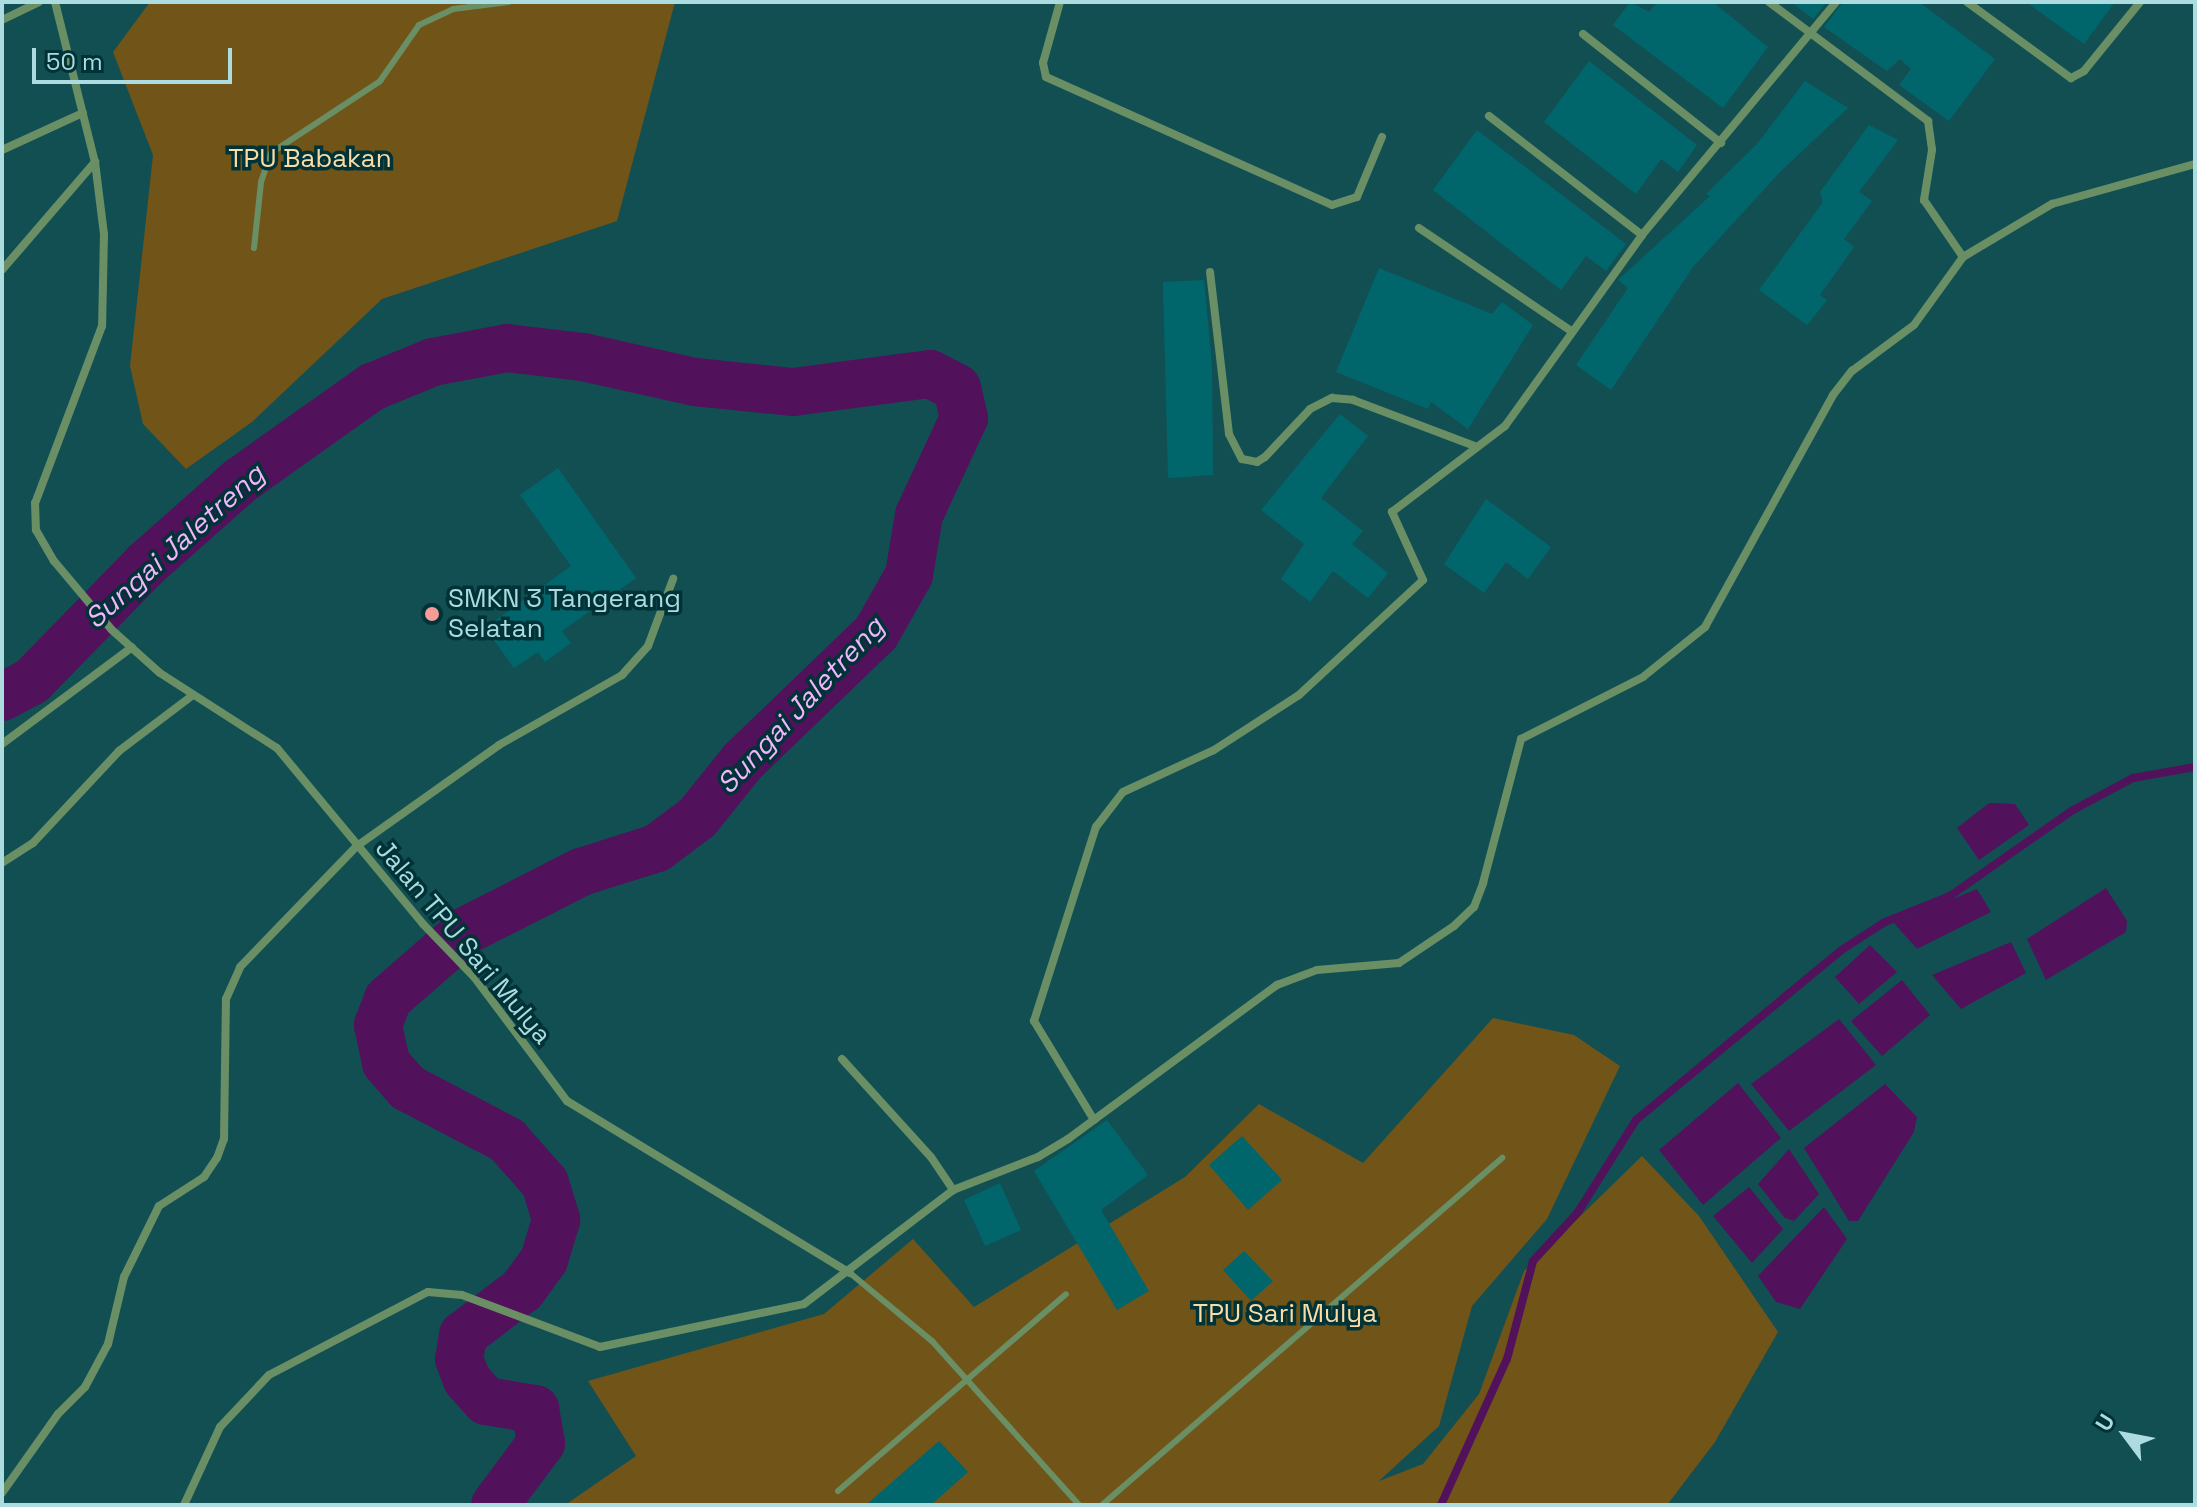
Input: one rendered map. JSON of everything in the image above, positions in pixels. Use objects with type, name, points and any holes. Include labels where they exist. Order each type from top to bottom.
[{"type":"street","points":[[2,20],[39,2]]},
{"type":"street","points":[[2,270],[95,162],[55,2]]},
{"type":"street","points":[[1060,2],[1043,63],[1046,77],[1332,205],[1357,197],[1382,137]]},
{"type":"street","points":[[1769,2],[1928,121],[1932,150],[1924,200],[1963,257]]},
{"type":"street","points":[[1094,1120],[1034,1021],[1096,827],[1123,792],[1214,750],[1299,695],[1423,580],[1392,512],[1505,426],[1642,235],[1813,34],[1836,2]]},
{"type":"street","points":[[1967,2],[2071,78],[2084,71],[2140,2]]},
{"type":"street","points":[[1583,34],[1721,143]]},
{"type":"street","points":[[2,150],[83,113]]},
{"type":"street","points":[[1489,116],[1642,235]]},
{"type":"street","name":"Jalan TPU Sari Mulya","points":[[95,162],[104,234],[102,326],[35,503],[36,530],[54,561],[112,630],[132,647],[193,695],[277,748],[423,924],[475,978],[567,1101],[850,1273]]},
{"type":"street","points":[[184,1505],[220,1427],[269,1375],[428,1292],[462,1295],[540,1321],[600,1347],[804,1304],[850,1273],[953,1190],[1038,1157],[1094,1120],[1277,985],[1317,970],[1399,963],[1467,916],[1483,883],[1521,739],[1643,677],[1705,627],[1833,395],[1852,371],[1914,325],[1963,257],[2052,204],[2195,164]]},
{"type":"street","points":[[1419,228],[1571,331]]},
{"type":"street","points":[[1210,272],[1229,434],[1242,459],[1257,462],[1310,409],[1332,398],[1353,400],[1475,446]]},
{"type":"street","points":[[2,1493],[58,1414],[85,1387],[108,1344],[124,1277],[159,1206],[204,1177],[217,1158],[224,1139],[222,1051],[231,982],[328,871],[357,846],[499,745],[622,675],[648,646],[673,579]]},
{"type":"street","points":[[2,744],[132,647]]},
{"type":"street","points":[[2,863],[33,843],[119,751],[193,695]]},
{"type":"street","points":[[842,1059],[931,1157],[953,1190]]},
{"type":"lane","points":[[254,248],[261,182],[271,153],[380,81],[419,25],[453,9],[509,2]]},
{"type":"lane","points":[[1102,1505],[1502,1158]]},
{"type":"lane","points":[[850,1273],[932,1341],[1079,1505]]},
{"type":"lane","points":[[838,1491],[965,1377],[1066,1294]]},
{"type":"green space","name":"TPU Babakan","points":[[150,2],[675,2],[617,221],[382,299],[252,422],[186,469],[143,424],[130,366],[153,155],[113,52]]},
{"type":"green space","name":"TPU Sari Mulya","points":[[1493,1018],[1574,1035],[1620,1066],[1547,1219],[1472,1306],[1439,1426],[1379,1481],[1423,1464],[1479,1394],[1524,1271],[1642,1156],[1699,1216],[1778,1332],[1715,1442],[1667,1505],[565,1505],[636,1456],[588,1381],[824,1314],[913,1239],[974,1307],[1185,1177],[1259,1104],[1363,1163]]},
{"type":"shaded area","points":[[1989,803],[2015,804],[2029,825],[1979,860],[1957,828]]},
{"type":"shaded area","points":[[2106,888],[2127,921],[2126,932],[2046,980],[2027,939]]},
{"type":"shaded area","points":[[1977,889],[1991,912],[1917,949],[1894,923]]},
{"type":"shaded area","points":[[2011,942],[2026,973],[1961,1009],[1932,975]]},
{"type":"shaded area","points":[[1870,945],[1897,972],[1859,1004],[1835,977]]},
{"type":"shaded area","points":[[1902,980],[1930,1015],[1882,1056],[1851,1021]]},
{"type":"shaded area","points":[[1839,1019],[1876,1065],[1789,1131],[1751,1084]]},
{"type":"shaded area","points":[[1738,1083],[1781,1138],[1703,1205],[1659,1150]]},
{"type":"shaded area","points":[[1885,1084],[1917,1117],[1914,1132],[1858,1221],[1849,1221],[1804,1148]]},
{"type":"shaded area","points":[[1789,1149],[1819,1194],[1794,1221],[1785,1218],[1758,1184]]},
{"type":"shaded area","points":[[1749,1187],[1783,1229],[1752,1263],[1713,1216]]},
{"type":"shaded area","points":[[1824,1207],[1847,1239],[1800,1309],[1776,1302],[1758,1276]]},
{"type":"building","points":[[1630,2],[1649,12],[1657,2],[1713,2],[1768,47],[1723,108],[1613,25]]},
{"type":"building","points":[[1791,2],[1827,2],[1813,19]]},
{"type":"building","points":[[1843,2],[1919,2],[1995,59],[1949,121],[1899,85],[1911,69],[1900,59],[1887,71],[1824,27]]},
{"type":"building","points":[[2026,2],[2115,2],[2084,44]]},
{"type":"building","points":[[1589,61],[1697,145],[1678,172],[1661,159],[1636,194],[1544,122]]},
{"type":"building","points":[[1805,81],[1848,108],[1780,172],[1693,267],[1611,390],[1576,365],[1628,288],[1618,280],[1710,196],[1706,194],[1757,144]]},
{"type":"building","points":[[1869,125],[1898,140],[1859,192],[1872,201],[1844,239],[1854,247],[1820,295],[1827,300],[1807,325],[1759,290],[1823,202],[1820,192]]},
{"type":"building","points":[[1477,130],[1626,244],[1606,271],[1586,256],[1561,290],[1433,190]]},
{"type":"building","points":[[1379,268],[1492,314],[1502,302],[1533,325],[1468,429],[1431,402],[1428,409],[1336,372]]},
{"type":"building","points":[[1204,280],[1212,365],[1213,475],[1168,478],[1163,282]]},
{"type":"building","points":[[1340,414],[1368,436],[1321,498],[1363,531],[1352,544],[1388,573],[1368,598],[1333,571],[1310,602],[1281,579],[1304,544],[1261,510]]},
{"type":"building","points":[[558,468],[636,578],[562,631],[571,643],[545,662],[538,652],[514,668],[485,628],[571,566],[520,495]]},
{"type":"building","points":[[1486,499],[1551,547],[1528,579],[1506,562],[1484,593],[1444,564]]},
{"type":"building","points":[[1107,1120],[1148,1175],[1101,1210],[1149,1291],[1117,1310],[1034,1171]]},
{"type":"building","points":[[1242,1136],[1282,1180],[1248,1210],[1209,1165]]},
{"type":"building","points":[[1000,1183],[1021,1230],[985,1246],[964,1200]]},
{"type":"building","points":[[1244,1251],[1273,1281],[1251,1301],[1223,1270]]},
{"type":"building","points":[[939,1441],[968,1472],[931,1505],[866,1505]]},
{"type":"waterway","name":"Sungai Jaletreng","points":[[2,697],[32,681],[146,564],[241,480],[372,387],[433,362],[507,348],[583,357],[695,382],[793,392],[930,374],[957,388],[964,418],[919,515],[909,575],[876,633],[743,761],[697,818],[657,848],[581,872],[467,930],[388,999],[378,1025],[386,1063],[408,1088],[507,1140],[545,1183],[556,1220],[544,1260],[522,1290],[463,1335],[459,1359],[467,1380],[486,1401],[535,1409],[541,1443],[495,1505]]},
{"type":"waterway","points":[[1441,1505],[1507,1359],[1533,1261],[1578,1212],[1636,1120],[1843,949],[1885,922],[1950,896],[2073,810],[2133,778],[2195,767]]},
{"type":"place","name":"SMKN 3 Tangerang Selatan","points":[[432,614]]}]
